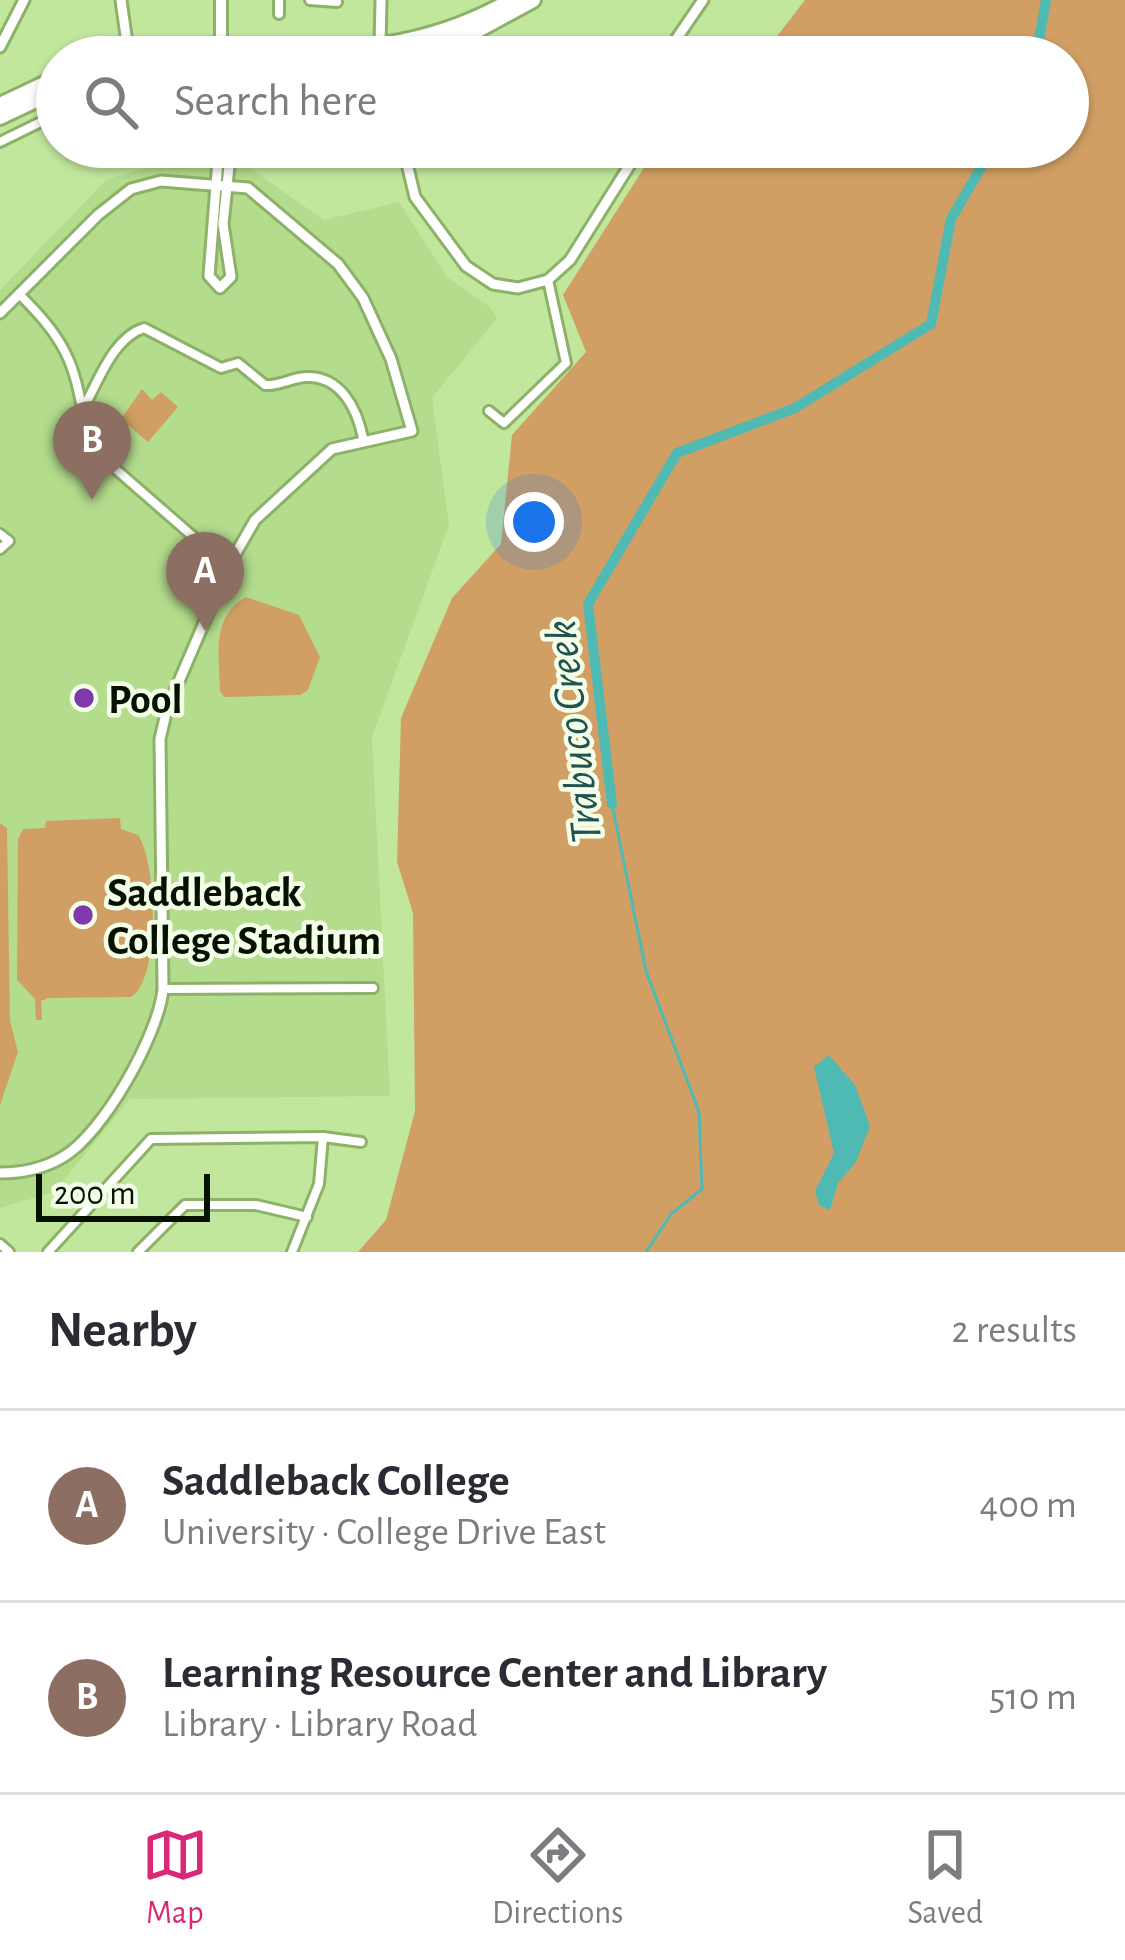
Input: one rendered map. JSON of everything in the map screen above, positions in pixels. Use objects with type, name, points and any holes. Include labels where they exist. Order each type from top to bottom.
[{"type":"main road","points":[[220,0],[221,36]]},
{"type":"main road","points":[[439,36],[512,0]]},
{"type":"main road","points":[[467,36],[533,0]]},
{"type":"main road","points":[[0,105],[36,88]]},
{"type":"main road","points":[[0,117],[36,100]]},
{"type":"street","points":[[0,47],[25,0]]},
{"type":"street","points":[[118,0],[125,36]]},
{"type":"street","points":[[279,0],[279,14]]},
{"type":"street","points":[[310,0],[338,1],[333,15]]},
{"type":"street","points":[[381,0],[382,36]]},
{"type":"street","points":[[678,36],[703,0]]},
{"type":"street","points":[[0,142],[36,124]]},
{"type":"street","points":[[220,168],[221,185],[226,268],[230,280],[220,288],[210,280],[221,185],[225,168]]},
{"type":"street","points":[[408,168],[415,197],[473,274],[506,287],[548,280],[570,260],[628,168]]},
{"type":"street","points":[[0,313],[98,214],[131,189],[161,181],[221,185],[259,194],[338,264],[370,310],[412,430],[332,449],[274,499],[228,567],[160,734],[163,989],[153,1032],[92,1132],[64,1157],[40,1168],[0,1173]]},
{"type":"street","points":[[212,269],[226,268]]},
{"type":"street","points":[[489,411],[504,423],[566,363],[548,280]]},
{"type":"street","points":[[19,294],[64,342],[88,445],[228,567]]},
{"type":"street","points":[[82,410],[99,375],[133,332],[144,328],[221,368],[238,363],[265,385],[307,377],[335,387],[353,402],[363,438]]},
{"type":"street","points":[[0,534],[8,543],[0,549]]},
{"type":"street","points":[[163,989],[374,988]]},
{"type":"street","points":[[292,1252],[319,1184],[323,1137]]},
{"type":"street","points":[[47,1252],[152,1139],[323,1137],[362,1142]]},
{"type":"street","points":[[138,1252],[184,1205],[256,1204],[307,1217]]},
{"type":"street","points":[[0,1244],[8,1252]]},
{"type":"shaded area","points":[[805,0],[1125,0],[1125,1252],[358,1252],[386,1220],[415,1111],[413,913],[397,862],[401,718],[452,598],[501,544],[512,435],[586,352],[563,295],[644,168],[1089,168],[1089,36],[777,36]]},
{"type":"shaded area","points":[[148,168],[250,168],[324,220],[399,202],[447,277],[490,307],[497,318],[432,398],[449,525],[372,737],[390,1096],[130,1099],[54,1192],[0,1208],[0,290],[107,179]]},
{"type":"shaded area","points":[[142,389],[152,400],[161,392],[178,407],[148,442],[121,419]]},
{"type":"shaded area","points":[[246,597],[299,615],[320,657],[308,690],[300,695],[224,697],[220,691],[222,626]]},
{"type":"shaded area","name":"Saddleback College Stadium","points":[[120,818],[121,829],[138,835],[149,869],[153,919],[141,986],[131,997],[48,998],[41,1001],[42,1020],[36,1020],[35,999],[17,980],[18,839],[23,829],[45,828],[46,821]]},
{"type":"shaded area","points":[[0,823],[7,828],[10,1021],[18,1052],[0,1105]]},
{"type":"water","points":[[829,1055],[855,1085],[870,1126],[856,1162],[838,1183],[830,1210],[819,1205],[815,1191],[834,1153],[814,1067]]},
{"type":"waterway","name":"Trabuco Creek","points":[[1040,36],[1046,0]]},
{"type":"waterway","name":"Trabuco Creek","points":[[612,804],[588,604],[677,453],[795,408],[931,324],[951,219],[981,168]]},
{"type":"waterway","name":"Trabuco Creek","points":[[612,804],[646,971],[699,1112],[702,1189],[671,1214],[646,1252]]},
{"type":"place","name":"Learning Resource Center and Library","points":[[92,500]]},
{"type":"place","name":"Saddleback College","points":[[205,631]]},
{"type":"place","name":"Pool","points":[[84,698]]},
{"type":"place","name":"Saddleback College Stadium","points":[[83,915]]}]
